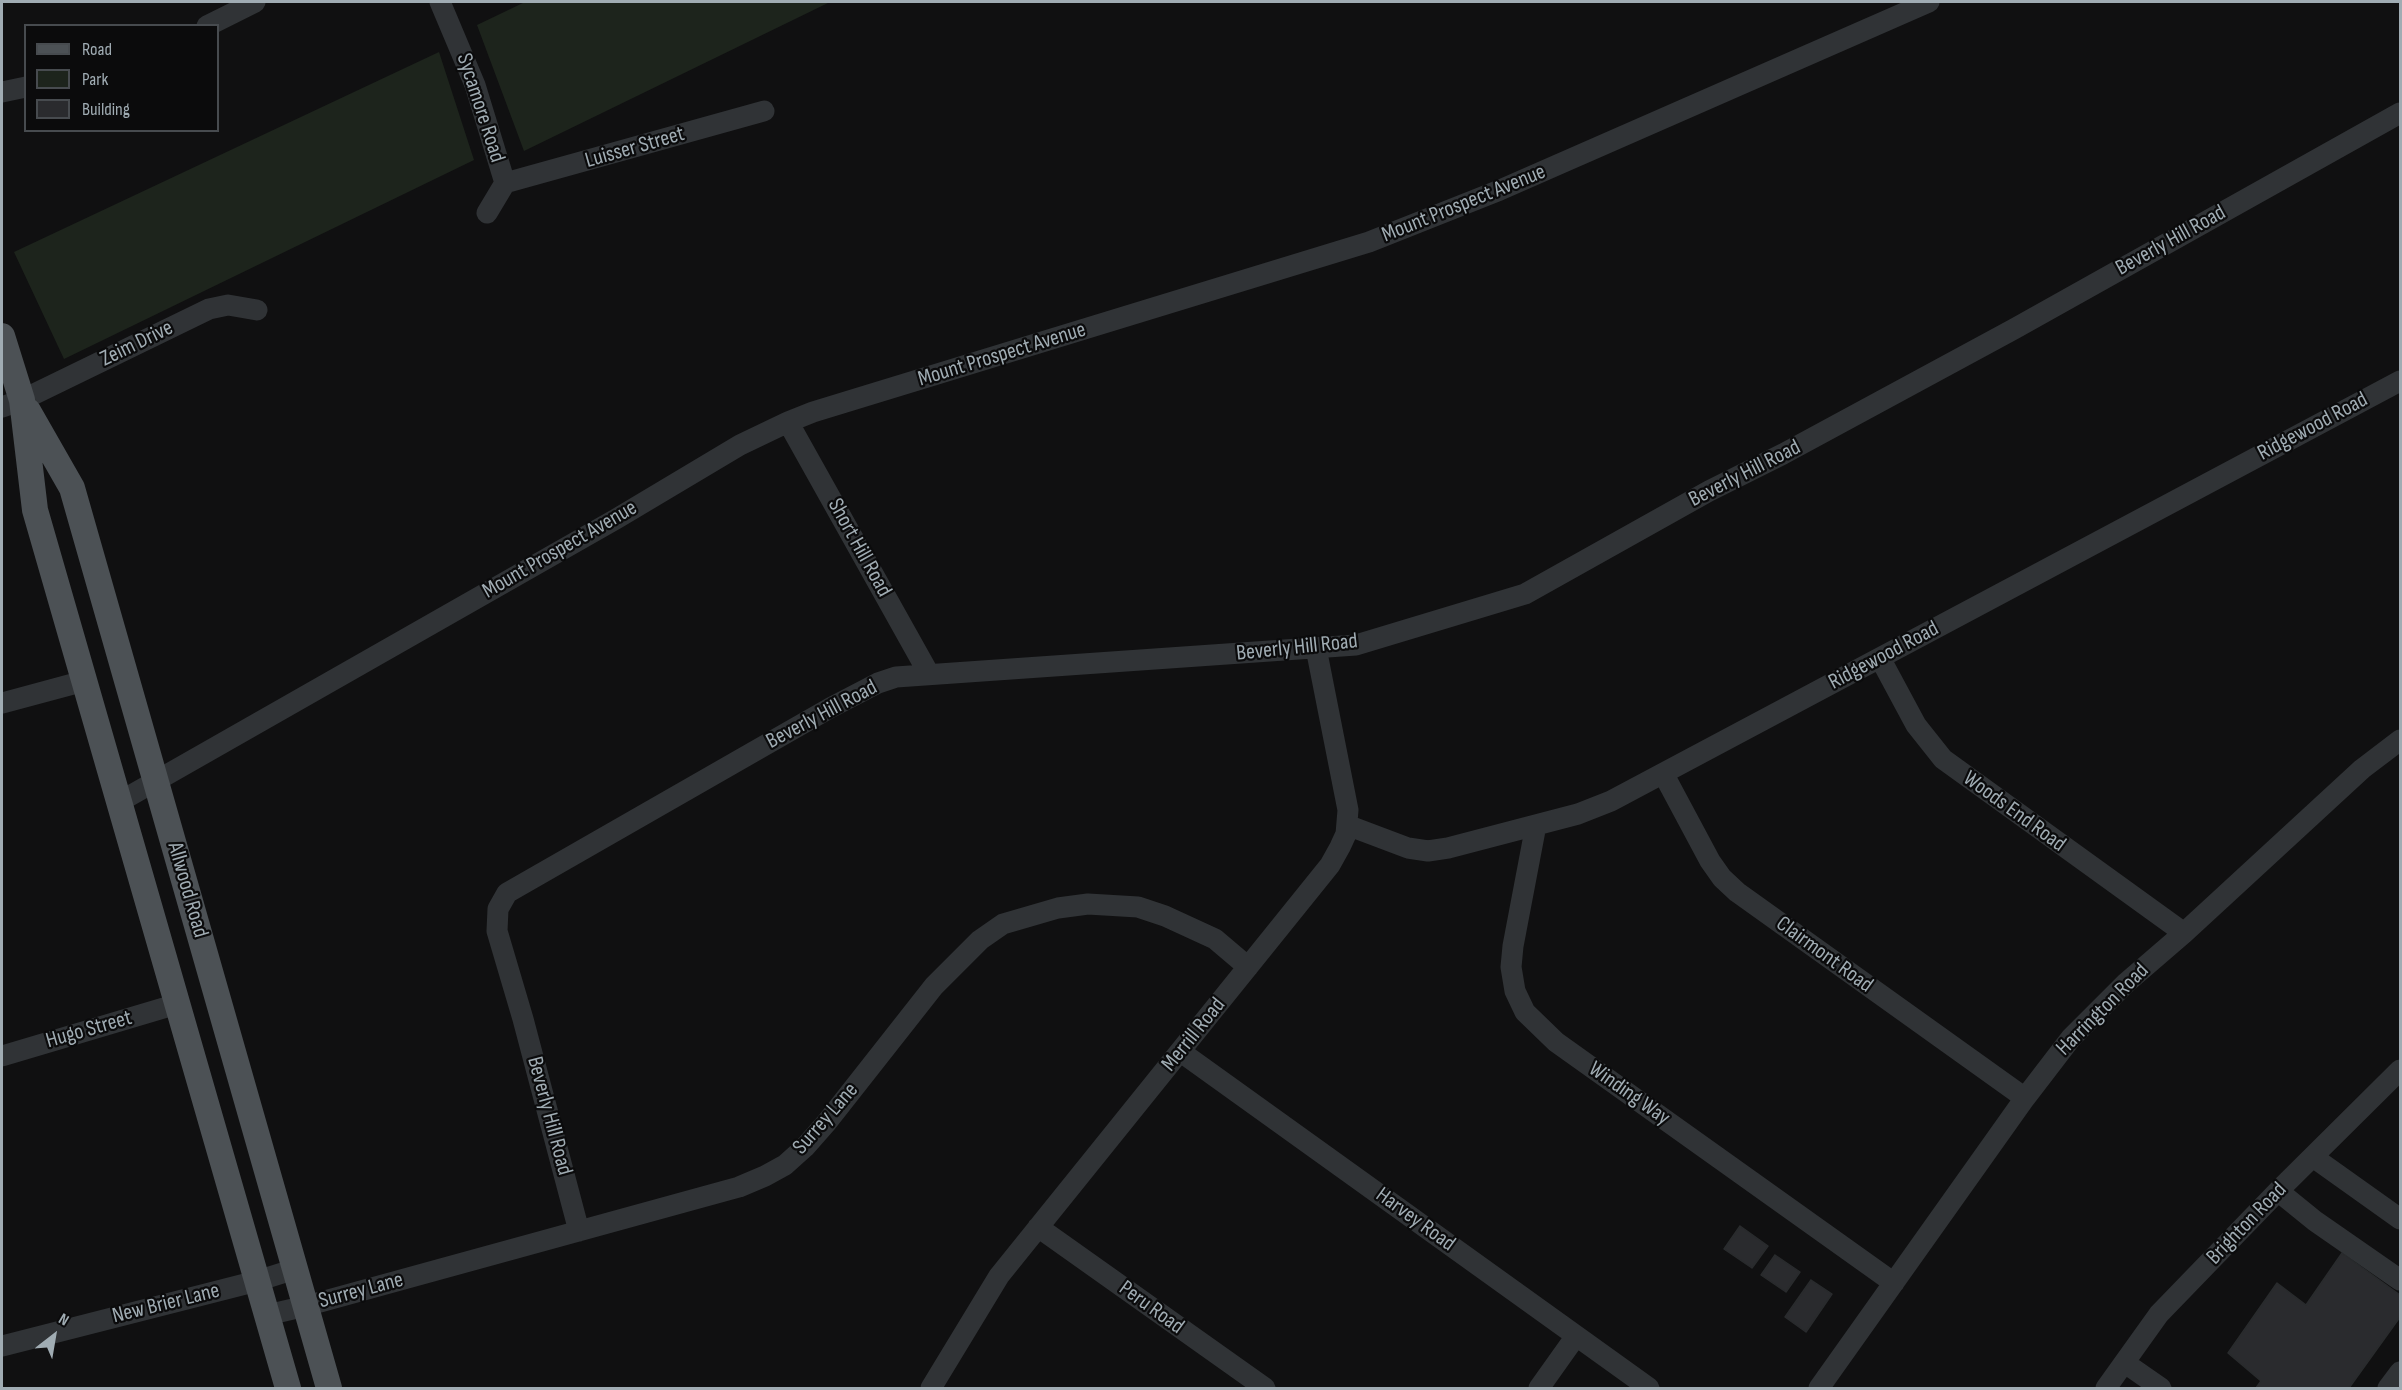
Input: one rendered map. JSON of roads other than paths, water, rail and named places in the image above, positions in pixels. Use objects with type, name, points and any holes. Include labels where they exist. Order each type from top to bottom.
[{"type":"main road","name":"Allwood Road","points":[[2,336],[12,404],[35,510],[288,1389]]},
{"type":"main road","name":"Allwood Road","points":[[12,404],[72,488],[329,1389]]},
{"type":"street","points":[[211,24],[255,2]]},
{"type":"street","name":"Sycamore Road","points":[[440,2],[476,85],[505,183],[487,213]]},
{"type":"street","name":"Mount Prospect Avenue","points":[[119,802],[616,519],[740,445],[788,422],[813,412],[1369,242],[1500,190],[1929,2]]},
{"type":"street","points":[[2,92],[24,87]]},
{"type":"street","name":"Luisser Street","points":[[505,183],[764,111]]},
{"type":"street","name":"Beverly Hill Road","points":[[579,1231],[523,1019],[497,931],[498,909],[507,893],[830,708],[878,683],[896,678],[929,675],[1356,645],[1525,594],[1709,491],[1783,454],[2014,329],[2400,113]]},
{"type":"street","name":"Zeim Drive","points":[[12,404],[209,309],[228,305],[257,310]]},
{"type":"street","name":"Ridgewood Road","points":[[1347,825],[1408,848],[1428,851],[1448,848],[1594,808],[1664,775],[2400,381]]},
{"type":"street","name":"Short Hill Road","points":[[788,422],[929,675]]},
{"type":"street","name":"Merrill Road","points":[[931,1389],[999,1276],[1330,865],[1346,834],[1348,810],[1343,773],[1316,648]]},
{"type":"street","name":"Woods End Road","points":[[1880,658],[1916,724],[1943,759],[2184,933]]},
{"type":"street","points":[[2,703],[84,681]]},
{"type":"street","name":"Harrington Road","points":[[1819,1389],[2070,1038],[2362,769],[2400,740]]},
{"type":"street","name":"Clairmont Road","points":[[1664,775],[1710,861],[1722,878],[1737,892],[2025,1098]]},
{"type":"street","name":"Winding Way","points":[[1536,825],[1511,967],[1515,991],[1525,1012],[1556,1042],[1894,1283]]},
{"type":"street","name":"Surrey Lane","points":[[267,1315],[579,1231],[739,1186],[765,1176],[785,1165],[805,1147],[934,986],[980,940],[1003,924],[1058,908],[1088,904],[1138,907],[1215,939],[1248,967]]},
{"type":"street","name":"Hugo Street","points":[[2,1056],[177,1004]]},
{"type":"street","name":"Harvey Road","points":[[1181,1052],[1649,1389]]},
{"type":"street","name":"Brighton Road","points":[[2106,1389],[2159,1314],[2400,1070]]},
{"type":"street","points":[[2313,1157],[2400,1219]]},
{"type":"street","points":[[2278,1191],[2314,1221],[2400,1280]]},
{"type":"street","name":"Peru Road","points":[[1038,1227],[1252,1385]]},
{"type":"street","name":"New Brier Lane","points":[[2,1346],[257,1281],[295,1269]]},
{"type":"street","points":[[1539,1389],[1576,1336]]},
{"type":"street","points":[[2125,1363],[2161,1389]]},
{"type":"street","points":[[2388,1389],[2400,1372]]}]
